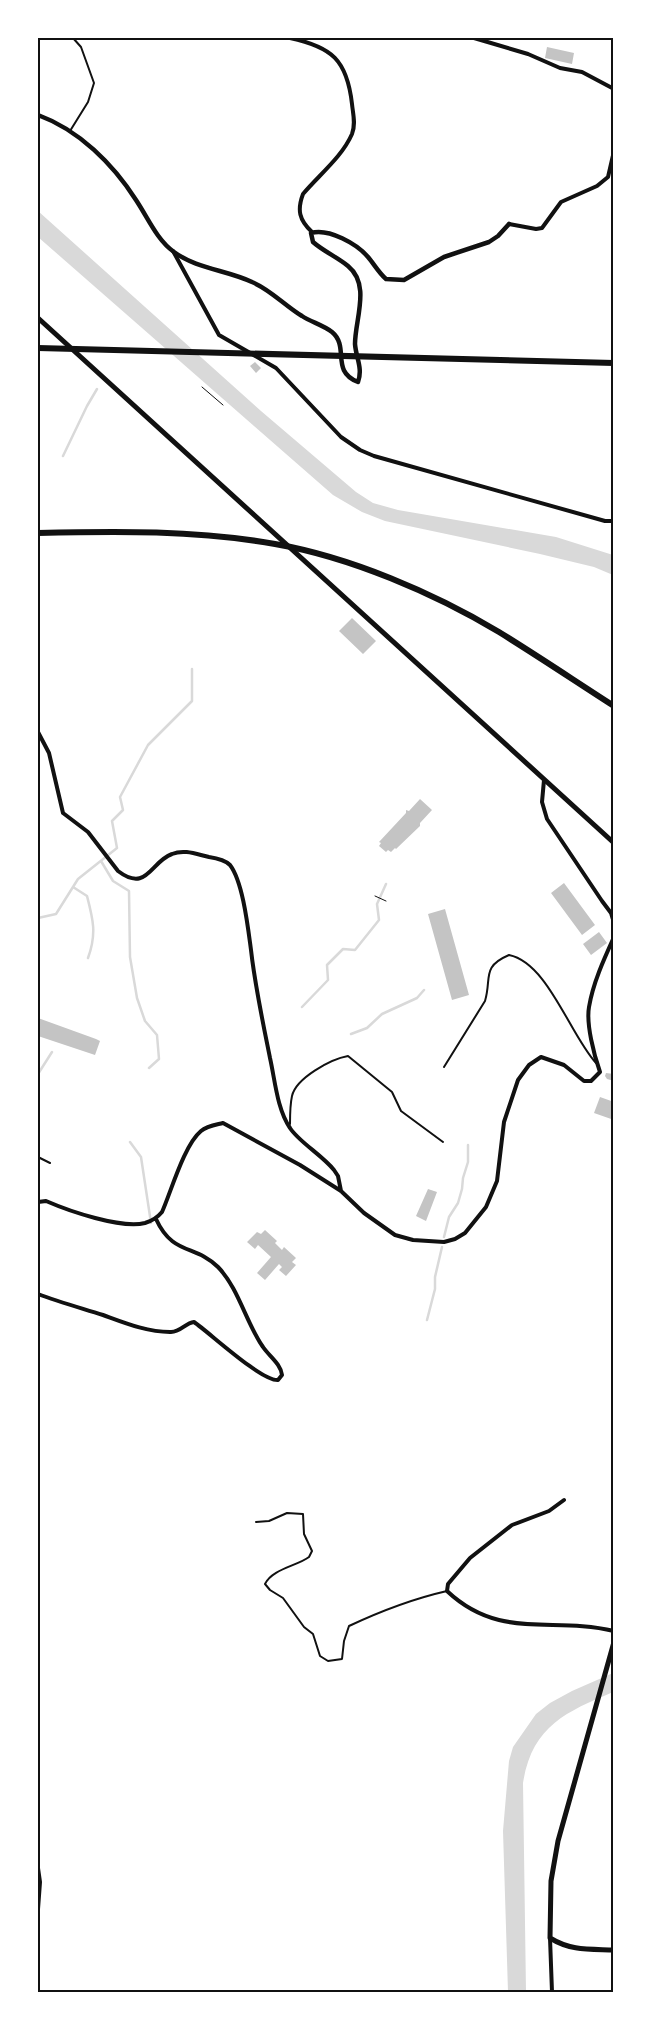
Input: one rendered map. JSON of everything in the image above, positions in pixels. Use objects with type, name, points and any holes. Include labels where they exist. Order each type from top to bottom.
[{"type":"highway","points":[[38,348],[614,363]]},
{"type":"highway","points":[[38,533],[144,532],[206,536],[275,544],[326,557],[386,577],[431,596],[498,632],[614,706]]},
{"type":"main road","points":[[38,318],[614,843]]},
{"type":"main road","points":[[614,1642],[558,1841],[551,1881],[550,1938],[563,1946],[574,1949],[614,1950]]},
{"type":"street","points":[[173,251],[190,261],[251,281],[269,291],[302,316],[330,331],[336,336],[340,344],[344,371],[351,379],[358,382],[361,371],[355,344],[360,297],[358,280],[350,268],[313,242],[312,232],[299,214],[303,194],[346,145],[352,132],[354,116],[348,76],[335,57],[325,49],[307,41],[290,38]]},
{"type":"street","points":[[474,38],[528,54],[560,68],[579,71],[614,89]]},
{"type":"street","points":[[38,115],[70,132],[92,148],[108,163],[136,200],[154,230],[173,251],[219,335],[276,368],[333,429],[351,444],[374,456],[614,521]]},
{"type":"street","points":[[312,232],[329,234],[356,247],[369,258],[386,279],[404,280],[444,258],[489,242],[498,236],[509,224],[536,229],[542,228],[561,202],[597,186],[608,178],[614,151]]},
{"type":"street","points":[[38,732],[49,754],[63,813],[88,832],[123,875],[137,879],[148,875],[170,854],[186,851],[220,860],[229,865],[238,881],[246,914],[260,1005],[277,1092],[290,1128],[329,1164],[338,1176],[341,1191]]},
{"type":"street","points":[[544,780],[542,802],[547,819],[606,907],[614,923]]},
{"type":"street","points":[[38,1202],[46,1201],[101,1219],[140,1224],[156,1219],[162,1212],[192,1143],[201,1131],[223,1124],[235,1128],[341,1191],[364,1213],[395,1235],[431,1242],[454,1240],[465,1233],[478,1218],[486,1207],[497,1181],[504,1122],[521,1074],[529,1065],[541,1057],[564,1065],[584,1081],[591,1081],[600,1072],[589,1022],[589,1009],[592,990],[614,937]]},
{"type":"street","points":[[38,1294],[139,1328],[177,1332],[194,1322],[221,1345],[252,1367],[274,1380],[278,1380],[282,1375],[280,1368],[262,1346],[225,1276],[206,1257],[174,1244],[162,1230],[156,1219]]},
{"type":"street","points":[[564,1500],[549,1511],[512,1525],[470,1558],[448,1584],[447,1591],[475,1610],[497,1621],[531,1626],[590,1626],[614,1631]]},
{"type":"street","points":[[38,1868],[40,1882],[38,1909]]},
{"type":"street","points":[[550,1938],[552,1992]]},
{"type":"lane","points":[[70,132],[88,102],[94,83],[81,47],[73,38]]},
{"type":"lane","points":[[444,1067],[484,1001],[488,992],[489,970],[495,963],[509,955],[524,960],[553,994],[588,1054],[598,1065]]},
{"type":"lane","points":[[290,1128],[292,1096],[297,1085],[317,1070],[348,1056],[392,1092],[401,1111],[443,1142]]},
{"type":"lane","points":[[38,1157],[50,1163]]},
{"type":"lane","points":[[256,1522],[269,1521],[286,1513],[303,1514],[304,1534],[312,1551],[309,1557],[274,1574],[265,1584],[270,1590],[283,1598],[304,1627],[313,1634],[320,1656],[328,1661],[342,1659],[344,1641],[349,1626],[416,1598],[447,1591]]},
{"type":"path","points":[[202,387],[223,404]]},
{"type":"path","points":[[375,896],[386,901]]},
{"type":"shaded area","points":[[38,211],[261,411],[356,492],[373,503],[398,510],[556,537],[613,555],[613,575],[594,567],[540,554],[385,521],[362,512],[333,495],[38,237]]},
{"type":"shaded area","points":[[613,1673],[613,1692],[580,1707],[554,1724],[543,1734],[534,1748],[528,1764],[523,1783],[526,1992],[508,1992],[503,1831],[509,1761],[513,1747],[536,1714],[550,1703]]},
{"type":"building","points":[[547,47],[574,53],[572,64],[545,58]]},
{"type":"building","points":[[255,362],[261,368],[256,373],[250,366]]},
{"type":"building","points":[[352,618],[376,641],[363,654],[339,631]]},
{"type":"building","points":[[420,799],[432,810],[420,823],[420,826],[396,849],[386,852],[379,846],[381,843],[379,842],[406,813],[406,810],[409,811]]},
{"type":"building","points":[[564,883],[595,925],[582,935],[551,893]]},
{"type":"building","points":[[445,909],[469,995],[452,1000],[428,914]]},
{"type":"building","points":[[599,932],[607,943],[591,955],[583,944]]},
{"type":"building","points":[[38,1018],[100,1041],[95,1055],[38,1036]]},
{"type":"building","points":[[606,1073],[614,1074],[614,1081],[607,1079]]},
{"type":"building","points":[[600,1097],[614,1102],[614,1120],[594,1113]]},
{"type":"building","points":[[428,1189],[437,1192],[426,1221],[416,1216]]},
{"type":"building","points":[[265,1230],[277,1241],[275,1243],[282,1250],[284,1247],[296,1258],[292,1262],[296,1265],[286,1276],[279,1270],[282,1267],[279,1264],[265,1280],[257,1273],[271,1257],[258,1245],[255,1249],[247,1242],[257,1232],[261,1234]]},
{"type":"waterway","points":[[63,456],[97,389]]},
{"type":"waterway","points":[[38,918],[56,914],[78,879],[117,848],[112,821],[123,810],[120,797],[148,745],[192,701],[192,669]]},
{"type":"waterway","points":[[101,861],[113,881],[129,891],[130,957],[137,998],[145,1021],[157,1035],[159,1059],[149,1068]]},
{"type":"waterway","points":[[302,1007],[328,980],[327,965],[343,949],[355,950],[379,920],[377,904],[386,884]]},
{"type":"waterway","points":[[73,887],[87,896],[91,912],[93,934],[88,958]]},
{"type":"waterway","points":[[351,1034],[367,1028],[382,1014],[417,998],[424,990]]},
{"type":"waterway","points":[[38,1074],[52,1052]]},
{"type":"waterway","points":[[130,1142],[141,1157],[151,1223]]},
{"type":"waterway","points":[[444,1237],[449,1217],[458,1203],[462,1189],[468,1162],[468,1145]]},
{"type":"waterway","points":[[427,1320],[435,1289],[435,1277],[442,1247]]}]
